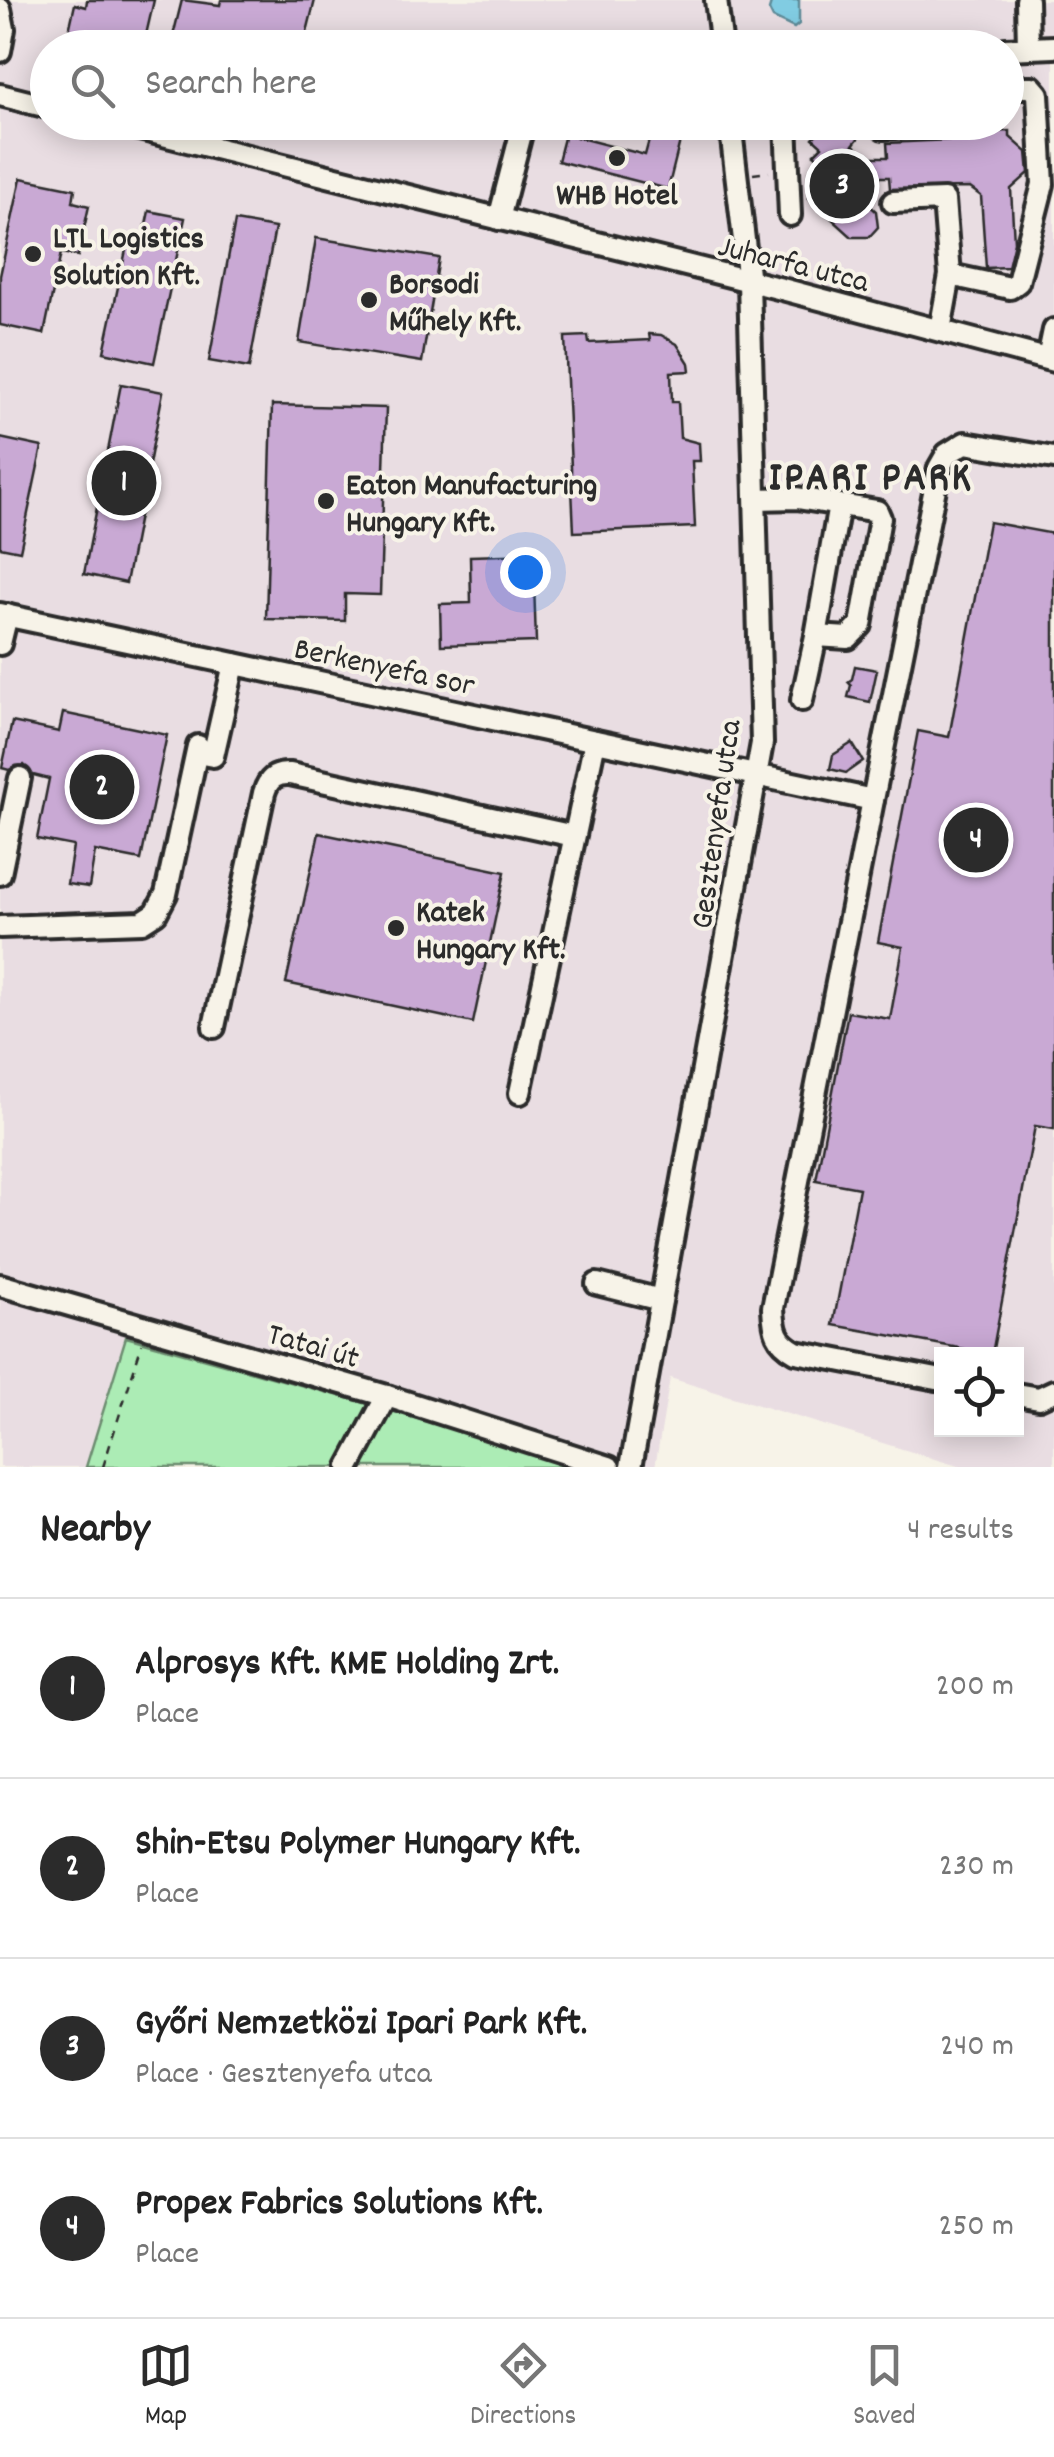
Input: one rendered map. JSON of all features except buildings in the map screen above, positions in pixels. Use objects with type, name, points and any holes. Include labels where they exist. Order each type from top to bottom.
[{"type":"street","points":[[716,0],[720,30]]},
{"type":"street","points":[[1021,30],[1027,0]]},
{"type":"street","points":[[0,9],[4,29],[0,51]]},
{"type":"street","points":[[1024,48],[1054,47]]},
{"type":"street","points":[[950,275],[1010,288],[1018,282],[1042,184],[1038,94],[1032,87],[1024,87]]},
{"type":"street","points":[[0,95],[30,102]]},
{"type":"street","name":"Juharfa utca","points":[[183,140],[1051,360]]},
{"type":"street","points":[[499,219],[519,140]]},
{"type":"street","name":"Gesztenyefa utca","points":[[631,1467],[758,776],[762,711],[749,282],[732,140]]},
{"type":"street","points":[[787,140],[790,216]]},
{"type":"street","points":[[892,202],[944,200],[950,275],[940,330]]},
{"type":"street","points":[[1051,360],[1054,330]]},
{"type":"street","points":[[934,1379],[796,1352],[781,1344],[774,1330],[773,1308],[939,468],[947,454],[966,443],[1054,458]]},
{"type":"street","points":[[756,499],[797,498],[871,509],[880,518],[861,625],[848,638],[816,636]]},
{"type":"street","points":[[802,700],[840,506]]},
{"type":"street","points":[[0,644],[3,614]]},
{"type":"street","name":"Berkenyefa sor","points":[[3,614],[873,800]]},
{"type":"street","points":[[0,927],[142,922],[156,913],[166,894],[197,750],[213,756],[234,664]]},
{"type":"street","points":[[520,1092],[595,741]]},
{"type":"street","points":[[214,1027],[266,784],[276,775],[290,774],[574,836]]},
{"type":"street","points":[[0,874],[20,778]]},
{"type":"street","points":[[597,1284],[662,1300]]},
{"type":"street","name":"Tatai út","points":[[0,1285],[387,1396],[609,1467]]},
{"type":"street","points":[[1024,1395],[1039,1398],[1054,1390]]},
{"type":"street","points":[[349,1467],[387,1396]]},
{"type":"path","points":[[736,176],[771,170],[774,178]]},
{"type":"path","points":[[103,1467],[145,1328]]},
{"type":"shaded area","points":[[0,0],[1054,0],[1054,1467],[961,1467],[670,1378],[655,1467],[576,1467],[362,1402],[126,1338],[86,1467],[0,1467]]},
{"type":"green space","points":[[126,1337],[362,1402],[576,1467],[86,1467]]},
{"type":"water","points":[[772,0],[799,0],[799,24],[794,28],[773,18],[769,10]]},
{"type":"place","name":"WHB Hotel","points":[[617,158]]},
{"type":"place","name":"Győri Nemzetközi Ipari Park Kft.","points":[[842,186]]},
{"type":"place","name":"LTL Logistics Solution Kft.","points":[[33,254]]},
{"type":"place","name":"Borsodi Műhely Kft.","points":[[369,300]]},
{"type":"place","name":"Alprosys Kft. KME Holding Zrt.","points":[[124,483]]},
{"type":"place","name":"Eaton Manufacturing Hungary Kft.","points":[[326,501]]},
{"type":"place","name":"Shin-Etsu Polymer Hungary Kft.","points":[[102,787]]},
{"type":"place","name":"Propex Fabrics Solutions Kft.","points":[[976,840]]},
{"type":"place","name":"Katek Hungary Kft.","points":[[396,928]]},
{"type":"district","name":"IPARI PARK","points":[[871,474]]}]
